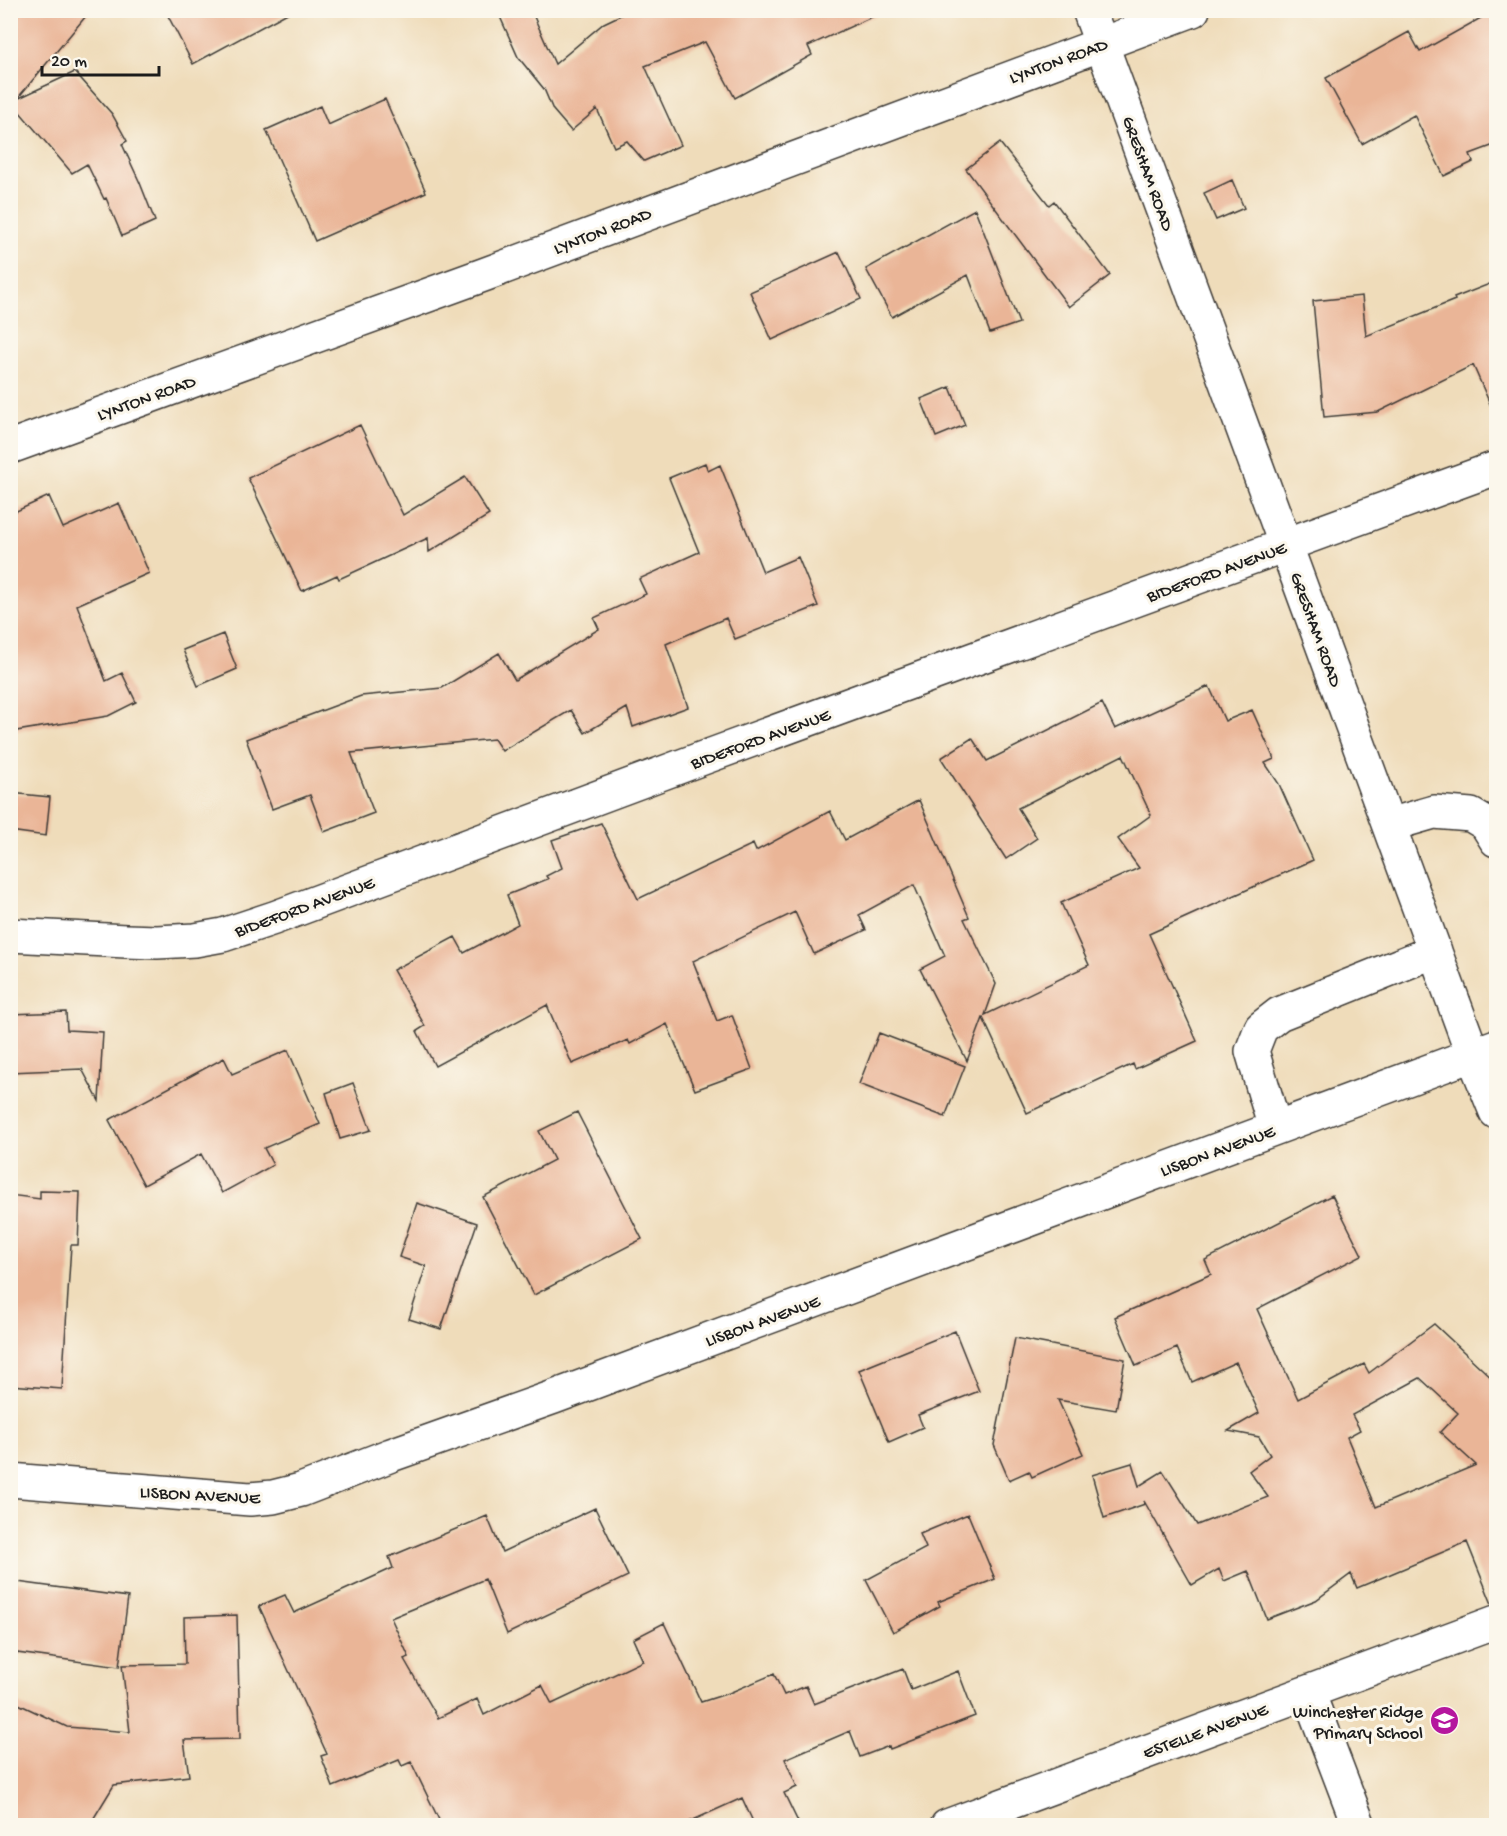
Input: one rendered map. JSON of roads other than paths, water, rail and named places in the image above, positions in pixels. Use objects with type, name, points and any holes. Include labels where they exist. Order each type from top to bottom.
[{"type":"street","name":"GRESHAM ROAD","points":[[1089,10],[1436,951],[1485,1050],[1497,1112]]},
{"type":"street","name":"LYNTON ROAD","points":[[10,447],[486,274],[1193,10]]},
{"type":"street","name":"BIDEFORD AVENUE","points":[[10,935],[157,942],[195,940],[223,935],[1497,468]]},
{"type":"street","points":[[1389,825],[1434,812],[1471,815],[1486,824],[1497,840]]},
{"type":"street","points":[[1275,1128],[1252,1051],[1261,1028],[1279,1014],[1436,951]]},
{"type":"street","name":"LISBON AVENUE","points":[[10,1480],[250,1499],[273,1497],[301,1490],[1485,1050]]},
{"type":"street","name":"ESTELLE AVENUE","points":[[946,1826],[1497,1622]]},
{"type":"street","points":[[1308,1692],[1359,1826]]},
{"type":"place","name":"Winchester Ridge Primary School","points":[[1444,1721]]}]
